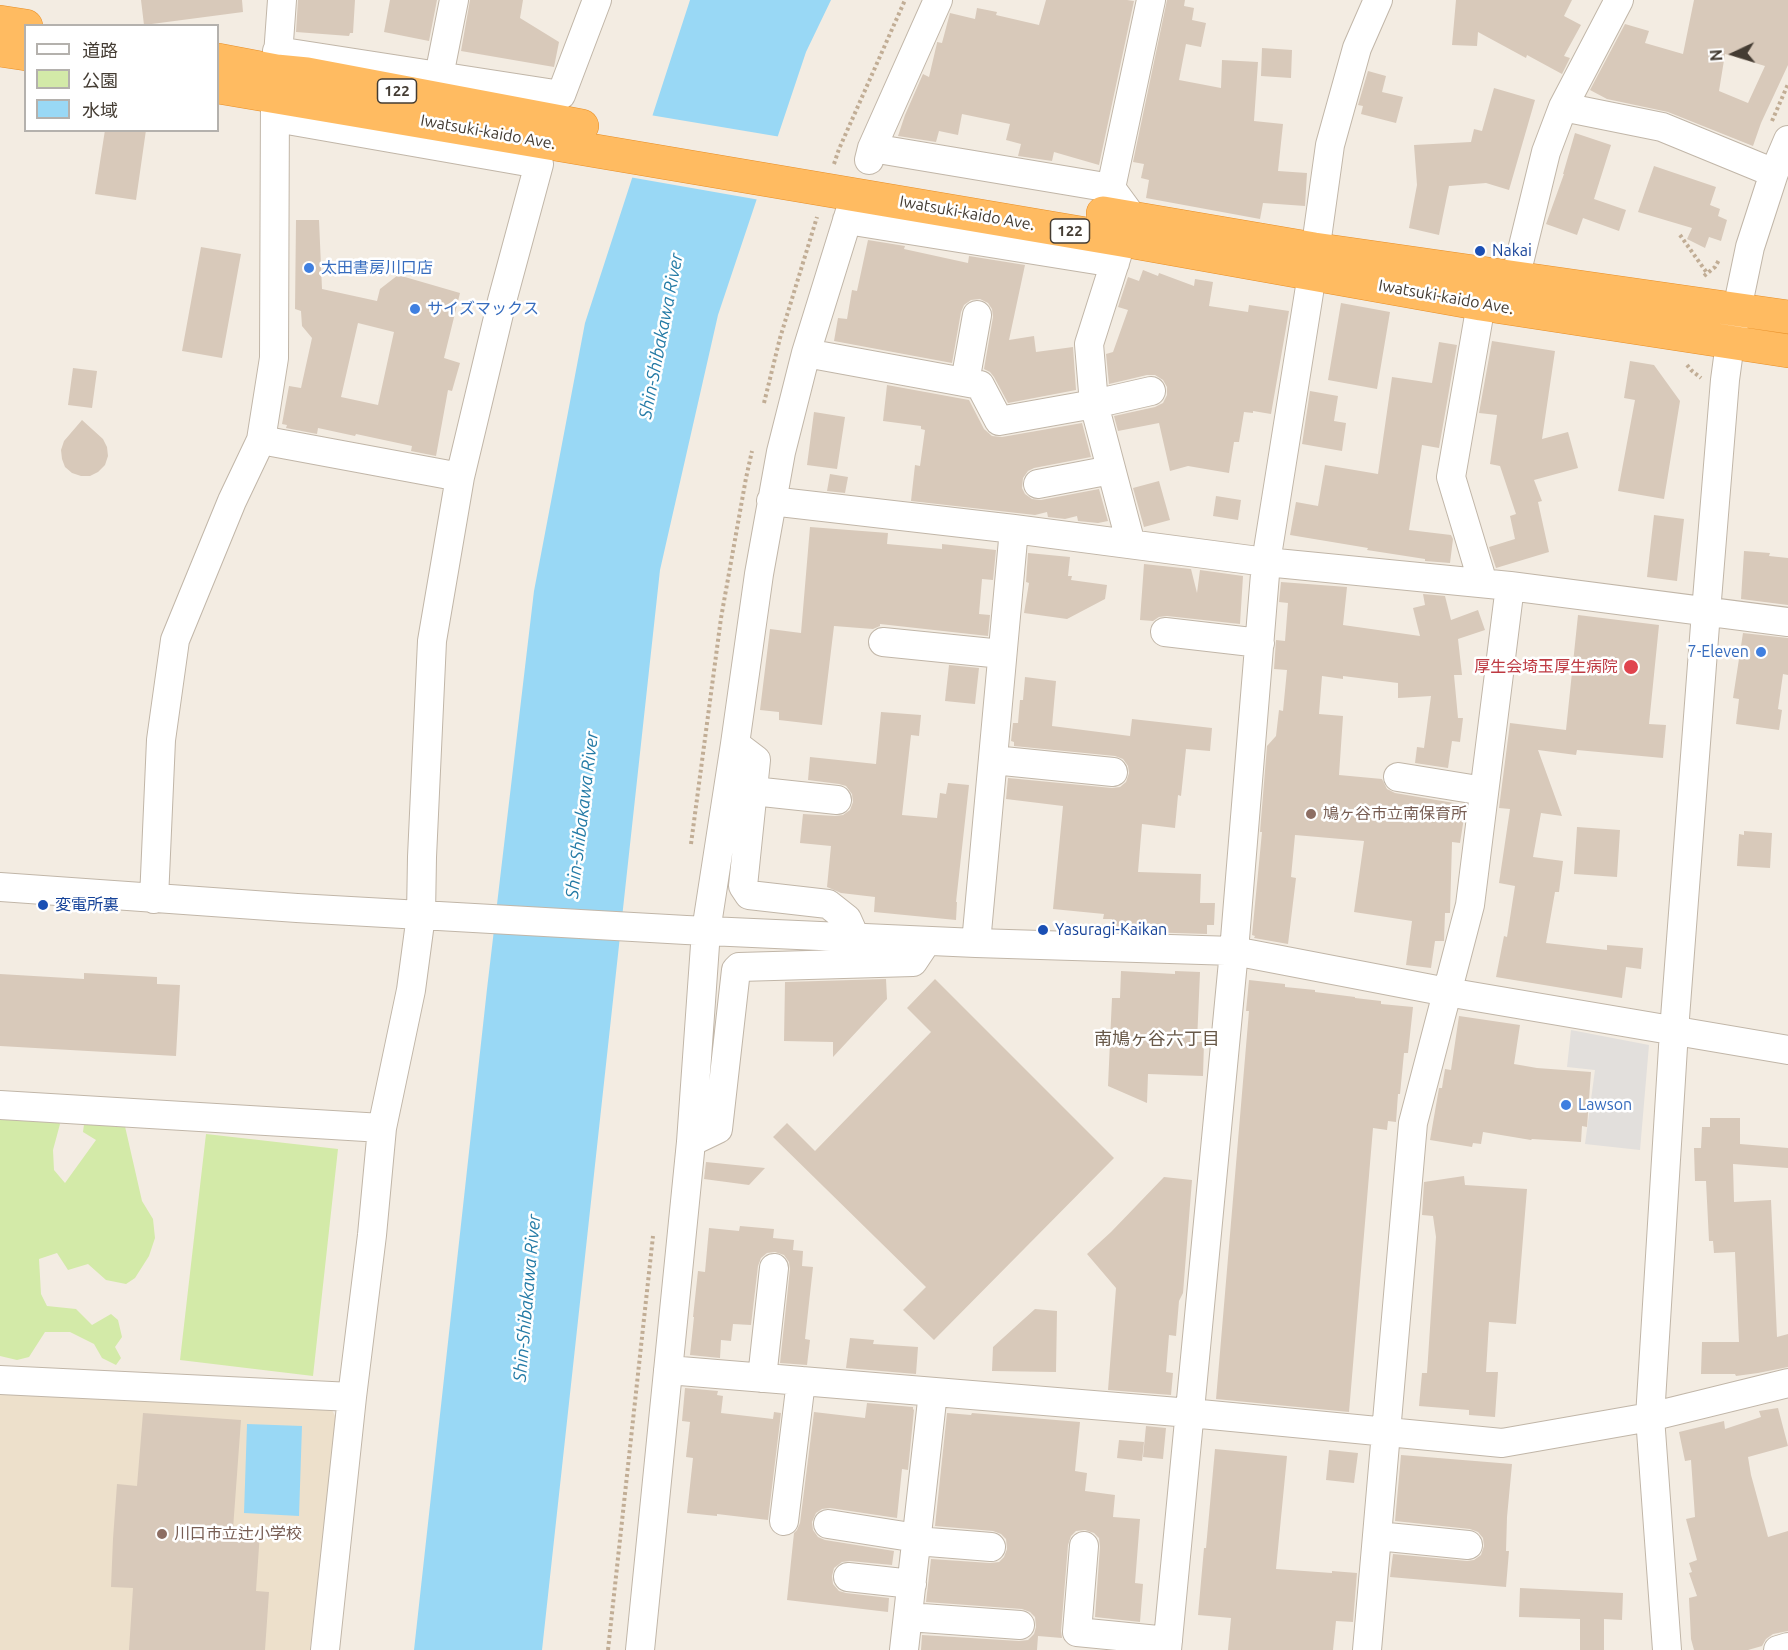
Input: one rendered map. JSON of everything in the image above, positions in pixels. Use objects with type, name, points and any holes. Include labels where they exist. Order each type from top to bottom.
[{"type":"highway","points":[[0,22],[24,27]]},
{"type":"highway","points":[[0,50],[24,54]]},
{"type":"highway","name":"Iwatsuki-kaido Ave.","points":[[219,60],[276,84]]},
{"type":"highway","name":"Iwatsuki-kaido Ave.","points":[[219,87],[276,84],[307,74],[839,197],[1123,240],[1313,261],[1515,279],[1788,317]]},
{"type":"highway","name":"Iwatsuki-kaido Ave.","points":[[1313,261],[1481,304],[1788,351]]},
{"type":"street","points":[[154,899],[161,740],[175,640],[232,501],[261,440],[274,358],[276,84],[282,0]]},
{"type":"street","points":[[439,76],[454,0]]},
{"type":"street","points":[[276,84],[439,76],[561,95],[597,0]]},
{"type":"street","points":[[938,0],[870,154],[1111,188]]},
{"type":"street","points":[[1131,544],[1094,404],[1089,344],[1123,240],[1111,188],[1151,0]]},
{"type":"street","points":[[1084,1546],[1077,1632],[1168,1645],[1234,951],[1266,562],[1330,145],[1357,48],[1378,0]]},
{"type":"street","points":[[1515,279],[1546,152],[1563,107],[1620,0]]},
{"type":"street","points":[[276,84],[539,164],[502,301],[460,477],[432,641],[423,821],[428,915],[382,1128],[325,1650]]},
{"type":"street","points":[[1563,107],[1662,127],[1774,173]]},
{"type":"street","points":[[1667,1650],[1650,1417],[1674,1031],[1724,392],[1736,309],[1750,247],[1774,173],[1780,130]]},
{"type":"street","points":[[640,1650],[691,1142],[696,930],[735,744],[771,501],[781,452],[807,353],[839,197],[1123,240]]},
{"type":"street","points":[[1367,1650],[1413,1123],[1470,905],[1484,791],[1496,584],[1450,477],[1481,304]]},
{"type":"street","points":[[965,382],[977,315]]},
{"type":"street","points":[[807,353],[980,385],[999,421],[1151,391]]},
{"type":"street","points":[[261,440],[460,477]]},
{"type":"street","points":[[1038,484],[1111,470]]},
{"type":"street","points":[[771,501],[1014,529],[1266,562],[1496,584],[1788,622]]},
{"type":"street","points":[[976,943],[1014,529]]},
{"type":"street","points":[[1165,632],[1260,643]]},
{"type":"street","points":[[883,642],[1002,654]]},
{"type":"street","points":[[735,744],[756,760],[743,886],[749,895],[828,904],[847,919],[855,937]]},
{"type":"street","points":[[993,760],[1113,772]]},
{"type":"street","points":[[1398,777],[1484,791]]},
{"type":"street","points":[[753,791],[837,800]]},
{"type":"street","points":[[0,887],[154,899],[696,930],[976,943],[1234,951],[1447,992],[1788,1050]]},
{"type":"street","points":[[691,1142],[718,1129],[736,970],[739,967],[913,962],[927,940]]},
{"type":"street","points":[[0,1105],[382,1128]]},
{"type":"street","points":[[762,1378],[774,1268]]},
{"type":"street","points":[[668,1370],[1190,1413],[1502,1443],[1650,1417],[1788,1383]]},
{"type":"street","points":[[0,1380],[352,1397]]},
{"type":"street","points":[[784,1521],[801,1381]]},
{"type":"street","points":[[904,1650],[933,1392]]},
{"type":"street","points":[[828,1524],[917,1539],[991,1547]]},
{"type":"street","points":[[1377,1536],[1468,1545]]},
{"type":"street","points":[[848,1576],[912,1584]]},
{"type":"street","points":[[908,1617],[1020,1625]]},
{"type":"street","points":[[1778,1650],[1788,1647]]},
{"type":"path","points":[[839,197],[838,149],[905,0]]},
{"type":"path","points":[[1780,130],[1788,84]]},
{"type":"path","points":[[1680,234],[1707,274]]},
{"type":"path","points":[[1698,280],[1715,267],[1723,254]]},
{"type":"path","points":[[1683,360],[1690,370],[1703,379]]},
{"type":"path","points":[[608,1650],[653,1235]]},
{"type":"shaded area","points":[[1571,1030],[1649,1045],[1640,1150],[1585,1144],[1595,1070],[1567,1067]]},
{"type":"shaded area","name":"川口市立辻小学校","points":[[0,1392],[331,1408],[336,1418],[310,1650],[0,1650]]},
{"type":"green space","points":[[0,1115],[53,1116],[60,1124],[53,1150],[54,1170],[65,1183],[96,1140],[83,1132],[85,1117],[124,1122],[142,1201],[153,1219],[155,1238],[149,1256],[135,1278],[126,1284],[106,1280],[88,1264],[68,1270],[57,1253],[39,1259],[41,1294],[47,1306],[76,1309],[92,1325],[111,1314],[118,1320],[122,1337],[115,1347],[121,1358],[116,1365],[102,1358],[94,1344],[70,1332],[45,1332],[29,1357],[17,1360],[0,1356]]},
{"type":"green space","points":[[206,1134],[338,1149],[313,1376],[180,1360]]},
{"type":"water","name":"Shin-Shibakawa River","points":[[690,0],[831,0],[806,52],[718,315],[660,570],[542,1650],[414,1650],[487,989],[534,591],[585,323]]},
{"type":"water","points":[[247,1424],[302,1426],[299,1516],[244,1513]]},
{"type":"pier","points":[[650,115],[781,137],[760,200],[629,177]]},
{"type":"building","points":[[141,0],[242,0],[243,12],[144,24]]},
{"type":"building","points":[[298,0],[355,0],[353,33],[349,36],[296,32]]},
{"type":"building","points":[[390,0],[437,0],[429,41],[384,32]]},
{"type":"building","points":[[470,0],[523,0],[520,18],[559,42],[554,67],[461,51]]},
{"type":"building","points":[[1046,0],[1134,1],[1099,165],[1054,152],[1052,161],[1018,156],[1021,144],[1006,140],[1010,124],[962,114],[958,135],[939,131],[936,142],[898,136],[923,74],[929,77],[937,42],[942,43],[950,13],[975,19],[977,8],[1039,25]]},
{"type":"building","points":[[1167,0],[1185,0],[1184,6],[1194,8],[1192,20],[1206,23],[1201,47],[1186,44],[1179,80],[1221,88],[1222,60],[1258,62],[1254,121],[1283,124],[1278,171],[1307,173],[1305,206],[1263,203],[1260,219],[1146,198],[1149,180],[1141,178],[1144,164],[1133,162]]},
{"type":"building","points":[[1456,0],[1572,0],[1564,16],[1581,25],[1564,56],[1570,58],[1562,74],[1478,32],[1477,46],[1452,45]]},
{"type":"building","points":[[1694,0],[1788,0],[1788,65],[1753,146],[1668,112],[1607,99],[1590,90],[1625,24],[1649,31],[1645,43],[1683,54]],"holes":[[[1725,54],[1765,66],[1748,103],[1719,91]]]},
{"type":"building","points":[[1262,48],[1292,50],[1291,78],[1261,76]]},
{"type":"building","points":[[1368,71],[1386,76],[1382,92],[1403,97],[1396,123],[1361,114],[1363,106],[1358,105]]},
{"type":"building","points":[[1494,88],[1535,100],[1509,190],[1486,183],[1449,186],[1439,235],[1409,228],[1417,185],[1414,145],[1471,142],[1474,129],[1482,131]]},
{"type":"building","points":[[105,132],[146,132],[136,200],[95,194]]},
{"type":"building","points":[[1575,133],[1611,145],[1594,199],[1626,210],[1619,231],[1583,218],[1577,235],[1546,224],[1564,174]]},
{"type":"building","points":[[1654,166],[1716,187],[1710,205],[1720,209],[1718,216],[1727,220],[1721,241],[1709,237],[1705,248],[1687,239],[1692,228],[1638,212]]},
{"type":"building","points":[[296,220],[319,220],[322,289],[377,301],[380,289],[398,275],[460,293],[444,358],[460,363],[452,391],[448,390],[436,456],[411,451],[412,446],[356,434],[355,436],[318,428],[317,434],[286,428],[287,425],[282,424],[289,386],[301,388],[312,338],[302,326],[301,311],[295,309]],"holes":[[[358,323],[394,332],[378,405],[341,397]]]},
{"type":"building","points":[[868,240],[905,246],[904,249],[968,263],[969,256],[1025,265],[1009,340],[1034,336],[1036,352],[1073,347],[1076,390],[1008,403],[994,377],[984,369],[993,317],[988,303],[980,299],[971,300],[964,305],[952,363],[834,341],[838,318],[847,319],[852,290],[857,291]]},
{"type":"building","points":[[201,247],[241,254],[222,358],[182,351]]},
{"type":"building","points":[[1143,270],[1158,276],[1159,273],[1194,286],[1195,279],[1213,282],[1209,306],[1248,312],[1249,305],[1289,311],[1271,414],[1244,412],[1239,442],[1234,442],[1229,473],[1188,466],[1170,471],[1159,423],[1118,431],[1114,416],[1155,407],[1163,403],[1167,395],[1167,387],[1163,380],[1155,375],[1109,384],[1106,354],[1113,352],[1128,310],[1118,307],[1128,277],[1139,281]]},
{"type":"building","points":[[1341,303],[1390,312],[1377,389],[1328,380]]},
{"type":"building","points":[[1492,341],[1555,351],[1542,439],[1568,432],[1578,468],[1534,480],[1542,501],[1538,502],[1549,552],[1496,568],[1489,547],[1515,539],[1510,516],[1516,514],[1500,466],[1490,464],[1497,415],[1479,413]]},
{"type":"building","points":[[1439,342],[1457,345],[1439,448],[1422,445],[1409,530],[1451,535],[1453,539],[1450,563],[1425,561],[1425,559],[1367,550],[1368,548],[1290,535],[1296,502],[1318,506],[1325,465],[1378,474],[1392,377],[1432,383]]},
{"type":"building","points":[[1630,361],[1654,365],[1680,401],[1664,499],[1618,491],[1635,400],[1624,398]]},
{"type":"building","points":[[73,368],[97,371],[92,408],[68,405]]},
{"type":"building","points":[[887,385],[969,400],[984,429],[992,436],[1002,437],[1082,423],[1091,457],[1034,468],[1028,471],[1023,478],[1022,488],[1025,494],[1032,499],[1041,500],[1099,489],[1108,521],[1098,523],[1078,521],[1077,516],[1065,519],[1048,517],[1047,512],[1035,515],[911,501],[915,465],[920,466],[925,430],[921,429],[921,426],[883,421]]},
{"type":"building","points":[[1310,391],[1338,396],[1334,421],[1346,423],[1342,451],[1302,444]]},
{"type":"building","points":[[814,412],[845,417],[837,469],[807,465]]},
{"type":"building","points":[[82,420],[103,439],[107,447],[108,456],[105,465],[90,476],[72,473],[65,467],[62,459],[61,450],[64,441]]},
{"type":"building","points":[[830,474],[848,477],[845,493],[827,491]]},
{"type":"building","points":[[1159,481],[1170,520],[1144,527],[1133,488]]},
{"type":"building","points":[[1216,496],[1241,500],[1238,520],[1213,516]]},
{"type":"building","points":[[1654,515],[1684,519],[1677,581],[1647,577]]},
{"type":"building","points":[[810,527],[888,533],[887,544],[942,549],[942,544],[996,550],[993,580],[982,579],[979,614],[990,615],[988,636],[880,624],[873,629],[834,626],[822,725],[779,720],[779,712],[760,710],[770,629],[801,633]]},
{"type":"building","points":[[1744,551],[1770,553],[1769,556],[1788,558],[1788,605],[1741,599]]},
{"type":"building","points":[[1028,553],[1070,557],[1068,576],[1072,576],[1071,580],[1107,585],[1105,599],[1067,619],[1024,613],[1029,583],[1026,582]]},
{"type":"building","points":[[1144,564],[1191,569],[1197,593],[1200,570],[1243,576],[1240,624],[1167,616],[1153,621],[1140,620]]},
{"type":"building","points":[[1281,582],[1347,587],[1343,625],[1420,636],[1413,608],[1425,605],[1423,594],[1445,596],[1451,620],[1478,610],[1485,630],[1458,639],[1462,675],[1454,675],[1458,718],[1463,718],[1460,742],[1452,741],[1448,768],[1415,763],[1417,747],[1424,748],[1431,696],[1398,698],[1398,683],[1343,676],[1343,679],[1322,676],[1319,714],[1343,716],[1339,775],[1382,779],[1387,789],[1395,793],[1466,805],[1460,843],[1452,842],[1450,913],[1445,913],[1444,941],[1435,941],[1431,968],[1406,965],[1412,921],[1354,912],[1364,841],[1295,835],[1291,877],[1296,878],[1288,944],[1254,938],[1255,936],[1252,935],[1262,832],[1260,832],[1267,746],[1276,736],[1279,710],[1283,711],[1287,670],[1274,669],[1276,640],[1285,641],[1288,603],[1279,602]]},
{"type":"building","points":[[1578,615],[1659,625],[1649,724],[1666,725],[1663,758],[1577,750],[1576,755],[1538,750],[1562,816],[1541,813],[1533,857],[1563,861],[1559,892],[1555,892],[1546,943],[1607,950],[1607,945],[1643,948],[1641,969],[1626,967],[1622,998],[1496,977],[1504,936],[1507,937],[1515,886],[1499,883],[1510,809],[1499,808],[1510,723],[1566,730]]},
{"type":"building","points":[[1743,633],[1788,638],[1788,675],[1783,674],[1778,709],[1782,710],[1779,730],[1736,724],[1739,699],[1733,698]]},
{"type":"building","points":[[949,665],[979,668],[975,704],[945,701]]},
{"type":"building","points":[[1025,677],[1056,681],[1052,726],[1130,736],[1132,719],[1212,728],[1210,751],[1186,749],[1175,828],[1142,824],[1138,872],[1201,874],[1200,903],[1215,903],[1214,925],[1207,925],[1207,934],[1111,931],[1112,919],[1103,919],[1104,914],[1053,909],[1063,806],[1006,799],[1008,778],[1112,788],[1120,787],[1126,782],[1129,773],[1128,766],[1123,759],[1115,756],[1014,746],[1014,742],[1011,741],[1013,723],[1018,723]]},
{"type":"building","points":[[881,712],[921,715],[919,736],[911,735],[902,815],[937,818],[940,793],[946,794],[948,783],[969,785],[956,920],[874,912],[875,897],[841,893],[827,887],[831,846],[800,843],[803,814],[843,815],[850,810],[853,802],[852,794],[846,786],[808,780],[810,757],[876,764]]},
{"type":"building","points":[[1577,827],[1620,830],[1617,877],[1574,874]]},
{"type":"building","points":[[1744,831],[1772,833],[1770,868],[1737,866],[1739,834],[1744,835]]},
{"type":"building","points":[[1121,971],[1175,974],[1175,971],[1200,972],[1197,1042],[1204,1042],[1203,1076],[1148,1074],[1147,1103],[1108,1086],[1112,998],[1120,998]]},
{"type":"building","points":[[84,973],[157,977],[157,984],[180,985],[176,1056],[0,1046],[0,974],[84,979]]},
{"type":"building","points":[[886,979],[887,999],[833,1057],[833,1042],[784,1041],[785,982]]},
{"type":"building","points":[[935,979],[1114,1158],[934,1340],[903,1310],[926,1287],[773,1137],[787,1123],[815,1151],[931,1032],[907,1008]]},
{"type":"building","points":[[1249,980],[1381,1001],[1381,1004],[1413,1007],[1408,1053],[1404,1053],[1396,1122],[1388,1121],[1387,1130],[1373,1128],[1349,1412],[1216,1399],[1249,1011],[1246,1011]]},
{"type":"building","points":[[1459,1016],[1520,1025],[1514,1064],[1591,1072],[1587,1127],[1582,1126],[1581,1142],[1531,1140],[1483,1132],[1481,1144],[1473,1143],[1472,1147],[1430,1140],[1439,1088],[1442,1088],[1445,1069],[1451,1070]]},
{"type":"building","points":[[1710,1118],[1740,1118],[1740,1144],[1788,1148],[1788,1168],[1733,1164],[1734,1202],[1771,1200],[1777,1337],[1788,1334],[1788,1367],[1736,1376],[1735,1374],[1701,1374],[1702,1342],[1739,1342],[1735,1252],[1714,1253],[1713,1241],[1709,1241],[1706,1181],[1695,1181],[1694,1148],[1701,1148],[1702,1127],[1710,1127]]},
{"type":"building","points":[[706,1162],[765,1168],[749,1185],[704,1179]]},
{"type":"building","points":[[1464,1176],[1465,1185],[1527,1189],[1516,1324],[1489,1322],[1486,1372],[1498,1372],[1495,1417],[1469,1415],[1469,1410],[1419,1406],[1422,1373],[1427,1373],[1436,1237],[1433,1216],[1422,1215],[1424,1182]]},
{"type":"building","points":[[1164,1177],[1192,1180],[1183,1293],[1179,1301],[1176,1336],[1169,1335],[1166,1372],[1173,1373],[1171,1395],[1108,1390],[1116,1288],[1087,1254]]},
{"type":"building","points":[[740,1226],[774,1229],[773,1238],[794,1240],[793,1250],[803,1251],[802,1266],[813,1267],[805,1339],[810,1340],[807,1365],[780,1363],[790,1269],[789,1262],[784,1255],[775,1252],[767,1253],[761,1258],[758,1266],[751,1325],[733,1324],[731,1341],[721,1340],[720,1358],[690,1355],[698,1271],[705,1272],[709,1228],[739,1231]]},
{"type":"building","points":[[1035,1309],[1057,1311],[1056,1372],[992,1371],[993,1347]]},
{"type":"building","points":[[850,1338],[874,1340],[873,1344],[918,1347],[916,1374],[846,1368]]},
{"type":"building","points":[[685,1388],[718,1391],[717,1395],[723,1396],[721,1413],[773,1419],[774,1412],[781,1413],[768,1520],[687,1513],[693,1458],[686,1457],[690,1422],[682,1421]]},
{"type":"building","points":[[867,1403],[913,1407],[914,1410],[908,1470],[902,1469],[897,1518],[830,1508],[816,1513],[812,1522],[813,1530],[818,1537],[825,1540],[894,1551],[892,1565],[842,1562],[834,1568],[832,1576],[833,1584],[839,1591],[889,1598],[888,1612],[787,1600],[794,1533],[800,1523],[814,1412],[865,1418]]},
{"type":"building","points":[[1778,1408],[1788,1446],[1748,1457],[1768,1537],[1788,1531],[1788,1631],[1773,1634],[1762,1646],[1748,1650],[1694,1650],[1691,1639],[1689,1598],[1697,1596],[1689,1573],[1692,1572],[1689,1563],[1697,1560],[1686,1519],[1695,1517],[1691,1460],[1685,1461],[1679,1432],[1724,1421],[1725,1429],[1761,1417],[1759,1411]]},
{"type":"building","points":[[143,1413],[241,1420],[233,1529],[260,1532],[256,1591],[269,1592],[265,1650],[129,1650],[133,1588],[111,1587],[113,1539],[117,1484],[137,1486]]},
{"type":"building","points":[[947,1413],[1080,1422],[1075,1471],[1087,1473],[1085,1491],[1115,1495],[1113,1517],[1140,1519],[1135,1583],[1143,1584],[1140,1622],[1095,1617],[1099,1538],[1094,1533],[1085,1530],[1076,1531],[1071,1536],[1068,1545],[1062,1638],[1038,1636],[1037,1650],[921,1650],[922,1635],[1019,1641],[1028,1640],[1034,1634],[1036,1627],[1035,1617],[1022,1609],[926,1602],[931,1559],[999,1562],[1007,1549],[1006,1539],[993,1531],[935,1526]]},
{"type":"building","points":[[1146,1426],[1166,1428],[1163,1459],[1143,1457]]},
{"type":"building","points":[[1119,1440],[1144,1442],[1142,1461],[1117,1458]]},
{"type":"building","points":[[1215,1449],[1287,1456],[1276,1569],[1357,1573],[1353,1622],[1336,1621],[1333,1650],[1228,1650],[1231,1618],[1198,1615]]},
{"type":"building","points":[[1329,1450],[1358,1453],[1354,1483],[1326,1480]]},
{"type":"building","points":[[1401,1455],[1512,1464],[1507,1517],[1506,1551],[1509,1551],[1506,1587],[1390,1577],[1393,1554],[1467,1561],[1474,1560],[1481,1555],[1484,1546],[1483,1538],[1478,1532],[1470,1529],[1395,1521]]},
{"type":"building","points":[[1520,1588],[1623,1593],[1622,1620],[1604,1619],[1604,1650],[1580,1650],[1580,1619],[1519,1617]]},
{"type":"place","name":"Nakai","points":[[1480,251]]},
{"type":"place","name":"太田書房川口店","points":[[309,268]]},
{"type":"place","name":"サイズマックス","points":[[415,309]]},
{"type":"place","name":"7-Eleven","points":[[1761,652]]},
{"type":"place","name":"厚生会埼玉厚生病院","points":[[1631,667]]},
{"type":"place","name":"鳩ヶ谷市立南保育所","points":[[1311,814]]},
{"type":"place","name":"変電所裏","points":[[43,905]]},
{"type":"place","name":"Yasuragi-Kaikan","points":[[1043,930]]},
{"type":"place","name":"Lawson","points":[[1566,1105]]},
{"type":"place","name":"川口市立辻小学校","points":[[162,1534]]},
{"type":"district","name":"南鳩ヶ谷六丁目","points":[[1157,1039]]}]
